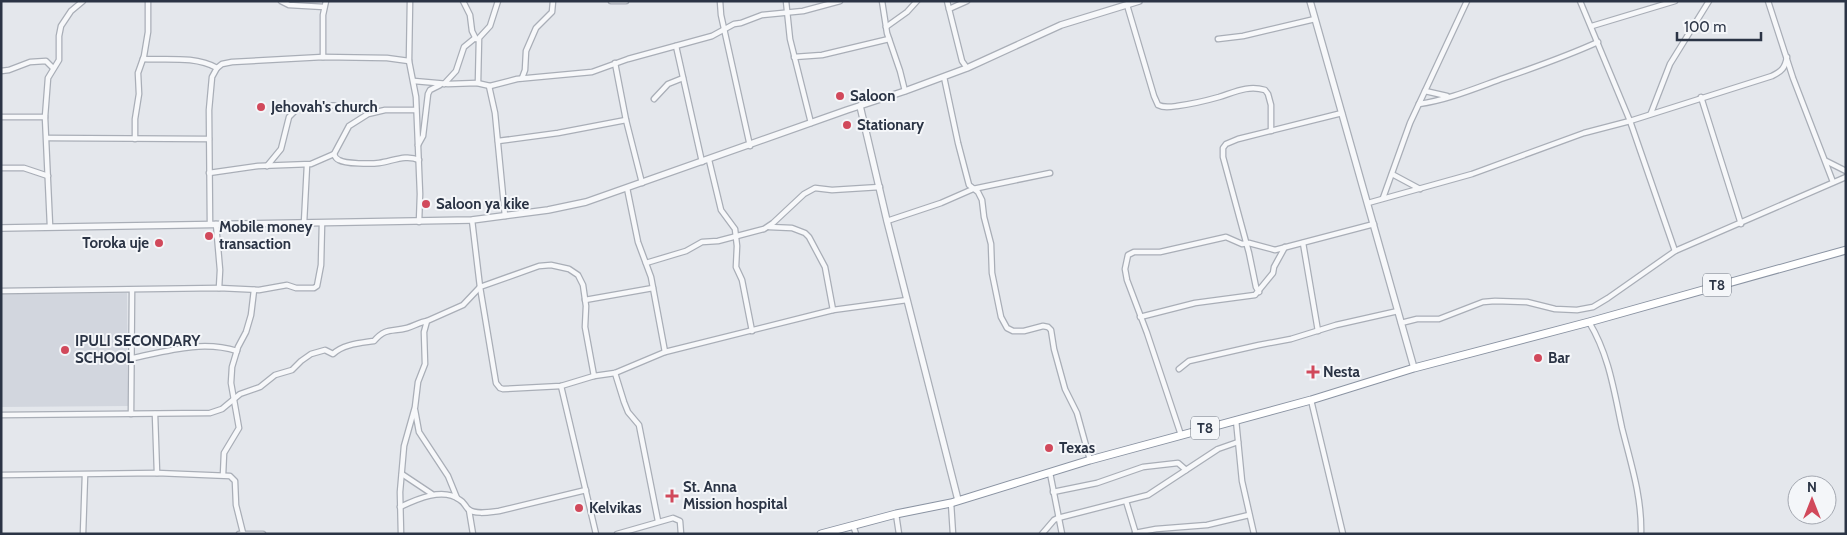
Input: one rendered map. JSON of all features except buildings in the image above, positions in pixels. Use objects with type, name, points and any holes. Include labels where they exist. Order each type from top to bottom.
[{"type":"highway","name":"T8","points":[[821,534],[954,501],[1090,460],[1311,400],[1414,368],[1589,322],[1846,250]]},
{"type":"street","points":[[50,226],[45,117],[48,78],[59,60],[61,26],[72,10],[83,1]]},
{"type":"street","points":[[135,139],[138,74],[148,32],[148,1]]},
{"type":"street","points":[[281,1],[289,5],[325,4],[323,57]]},
{"type":"street","points":[[410,1],[409,61],[414,82],[416,110],[420,222]]},
{"type":"street","points":[[463,1],[470,15],[475,38],[479,42]]},
{"type":"street","points":[[478,83],[480,36],[492,22],[498,1]]},
{"type":"street","points":[[522,78],[525,70],[526,51],[536,28],[552,12],[552,1]]},
{"type":"street","points":[[611,1],[626,1]]},
{"type":"street","points":[[720,1],[724,30],[750,146]]},
{"type":"street","points":[[786,1],[794,57],[811,123]]},
{"type":"street","points":[[414,82],[443,84],[478,83],[489,86],[522,78],[592,72],[615,63],[712,36],[734,24],[762,15],[787,13],[840,1]]},
{"type":"street","points":[[882,1],[889,39],[905,91]]},
{"type":"street","points":[[886,27],[907,12],[917,1]]},
{"type":"street","points":[[942,1],[948,6],[962,61],[967,68]]},
{"type":"street","points":[[948,6],[967,1]]},
{"type":"street","points":[[1,228],[420,222],[472,220],[548,210],[586,202],[750,146],[944,77],[1061,25],[1124,4],[1139,1]]},
{"type":"street","points":[[1310,1],[1414,368]]},
{"type":"street","points":[[1383,198],[1418,104],[1467,1]]},
{"type":"street","points":[[1580,1],[1630,121],[1675,252]]},
{"type":"street","points":[[1592,26],[1675,1]]},
{"type":"street","points":[[1651,113],[1670,64],[1709,1]]},
{"type":"street","points":[[1768,1],[1794,78],[1833,182]]},
{"type":"street","points":[[1124,4],[1158,105],[1165,107],[1189,104],[1244,88],[1260,88],[1265,90],[1270,100],[1270,132]]},
{"type":"street","points":[[1218,39],[1243,36],[1315,19]]},
{"type":"street","points":[[418,145],[423,136],[430,90],[443,84],[456,71],[464,47],[475,38]]},
{"type":"street","points":[[794,57],[822,55],[889,39]]},
{"type":"street","points":[[1418,104],[1450,97],[1564,57],[1598,42]]},
{"type":"street","points":[[676,46],[705,161],[720,210],[732,223],[736,236],[736,267],[742,280],[752,331]]},
{"type":"street","points":[[218,288],[220,270],[213,224],[209,173],[209,110],[212,77],[218,68],[228,63],[239,61],[323,57],[387,58],[409,61]]},
{"type":"street","points":[[1368,203],[1472,174],[1584,133],[1630,121],[1772,76],[1781,71],[1785,66],[1787,58]]},
{"type":"street","points":[[143,59],[193,60],[218,68]]},
{"type":"street","points":[[1,71],[33,61],[46,61],[53,68]]},
{"type":"street","points":[[615,63],[626,120],[642,183]]},
{"type":"street","points":[[1781,71],[1794,78]]},
{"type":"street","points":[[944,77],[969,185],[978,192],[982,200],[991,244],[992,273],[1001,317],[1007,328],[1013,331],[1024,331],[1043,326],[1048,327],[1050,330],[1065,390],[1077,412],[1090,460]]},
{"type":"street","points":[[654,99],[668,84],[683,78]]},
{"type":"street","points":[[489,86],[495,113],[505,216]]},
{"type":"street","points":[[1425,91],[1450,97]]},
{"type":"street","points":[[1701,97],[1741,224]]},
{"type":"street","points":[[860,106],[954,501],[953,534]]},
{"type":"street","points":[[267,166],[281,149],[288,117],[297,109],[345,107],[370,112],[416,110]]},
{"type":"street","points":[[209,173],[267,166],[307,165],[334,154],[352,124],[370,112]]},
{"type":"street","points":[[1259,292],[1256,287],[1247,243],[1222,151],[1226,144],[1342,114]]},
{"type":"street","points":[[1,117],[45,117]]},
{"type":"street","points":[[498,141],[558,133],[626,120]]},
{"type":"street","points":[[47,138],[209,139]]},
{"type":"street","points":[[334,154],[338,160],[344,162],[378,163],[400,158],[419,160]]},
{"type":"street","points":[[1826,161],[1846,171]]},
{"type":"street","points":[[304,223],[307,165]]},
{"type":"street","points":[[1,168],[24,168],[48,176]]},
{"type":"street","points":[[887,221],[941,203],[973,189],[1050,173]]},
{"type":"street","points":[[1392,174],[1420,189]]},
{"type":"street","points":[[1401,323],[1417,319],[1440,319],[1483,302],[1527,302],[1555,309],[1577,310],[1593,307],[1675,252],[1846,177]]},
{"type":"street","points":[[768,227],[804,194],[811,190],[821,188],[832,190],[880,187]]},
{"type":"street","points":[[627,188],[638,242],[653,288],[665,352]]},
{"type":"street","points":[[472,220],[480,287],[498,386],[503,389],[561,386],[594,376],[615,373],[665,352],[833,310],[907,300]]},
{"type":"street","points":[[1,291],[218,288],[254,290],[287,286],[299,288],[315,287],[318,283],[322,261],[322,223]]},
{"type":"street","points":[[1181,435],[1127,280],[1126,262],[1130,253],[1160,252],[1226,237],[1240,243],[1272,250],[1374,224]]},
{"type":"street","points":[[646,263],[686,251],[702,242],[718,241],[768,227],[792,228],[805,233],[825,267],[833,310]]},
{"type":"street","points":[[1303,243],[1318,331]]},
{"type":"street","points":[[1140,317],[1194,303],[1253,295],[1259,292],[1273,273],[1274,267],[1285,247]]},
{"type":"street","points":[[1,416],[210,413],[219,410],[242,393],[260,387],[275,374],[290,371],[305,358],[316,352],[327,350],[333,354],[358,343],[374,342],[382,333],[427,321],[463,305],[480,287],[539,266],[551,265],[569,269],[578,275],[583,285],[585,328],[594,376]]},
{"type":"street","points":[[585,300],[653,288]]},
{"type":"street","points":[[131,414],[132,290]]},
{"type":"street","points":[[223,476],[224,453],[239,428],[231,383],[232,367],[251,315],[254,290]]},
{"type":"street","points":[[1179,368],[1188,361],[1291,339],[1398,311]]},
{"type":"street","points":[[400,534],[405,438],[415,409],[418,382],[425,364],[424,332],[427,321]]},
{"type":"street","points":[[1589,322],[1598,338],[1612,381],[1638,489],[1641,534]]},
{"type":"street","points":[[132,358],[190,347],[221,346],[237,351]]},
{"type":"street","points":[[615,373],[626,407],[639,425],[658,521]]},
{"type":"street","points":[[561,386],[596,534]]},
{"type":"street","points":[[1311,400],[1344,534]]},
{"type":"street","points":[[415,409],[419,432],[448,476],[457,498],[469,510],[473,534]]},
{"type":"street","points":[[155,414],[157,474]]},
{"type":"street","points":[[1236,420],[1242,481],[1254,534]]},
{"type":"street","points":[[1042,534],[1058,518],[1148,495],[1223,446],[1238,442]]},
{"type":"street","points":[[1053,492],[1097,483],[1154,465],[1178,463],[1186,470]]},
{"type":"street","points":[[1050,472],[1062,534]]},
{"type":"street","points":[[1,475],[157,474],[232,477],[235,481],[236,505],[243,534]]},
{"type":"street","points":[[402,474],[432,495]]},
{"type":"street","points":[[83,534],[85,475]]},
{"type":"street","points":[[469,510],[499,511],[586,490]]},
{"type":"street","points":[[400,507],[424,496],[457,498]]},
{"type":"street","points":[[1126,501],[1135,534],[1156,529],[1207,524],[1249,515]]},
{"type":"street","points":[[896,514],[899,534]]},
{"type":"street","points":[[617,534],[673,518],[677,518],[680,521],[681,534]]},
{"type":"street","points":[[854,525],[856,534]]},
{"type":"street","points":[[239,534],[262,534]]},
{"type":"shaded area","name":"IPULI SECONDARY SCHOOL","points":[[127,293],[128,406],[1,407],[1,294]]},
{"type":"place","name":"Saloon","points":[[840,96]]},
{"type":"place","name":"Jehovah's church","points":[[261,107]]},
{"type":"place","name":"Stationary","points":[[847,125]]},
{"type":"place","name":"Saloon ya kike","points":[[426,204]]},
{"type":"place","name":"Mobile money transaction","points":[[209,236]]},
{"type":"place","name":"Toroka uje","points":[[159,243]]},
{"type":"place","name":"IPULI SECONDARY SCHOOL","points":[[65,350]]},
{"type":"place","name":"Bar","points":[[1538,358]]},
{"type":"place","name":"Nesta","points":[[1313,372]]},
{"type":"place","name":"Texas","points":[[1049,448]]},
{"type":"place","name":"St. Anna Mission hospital","points":[[672,496]]},
{"type":"place","name":"Kelvikas","points":[[579,508]]}]
